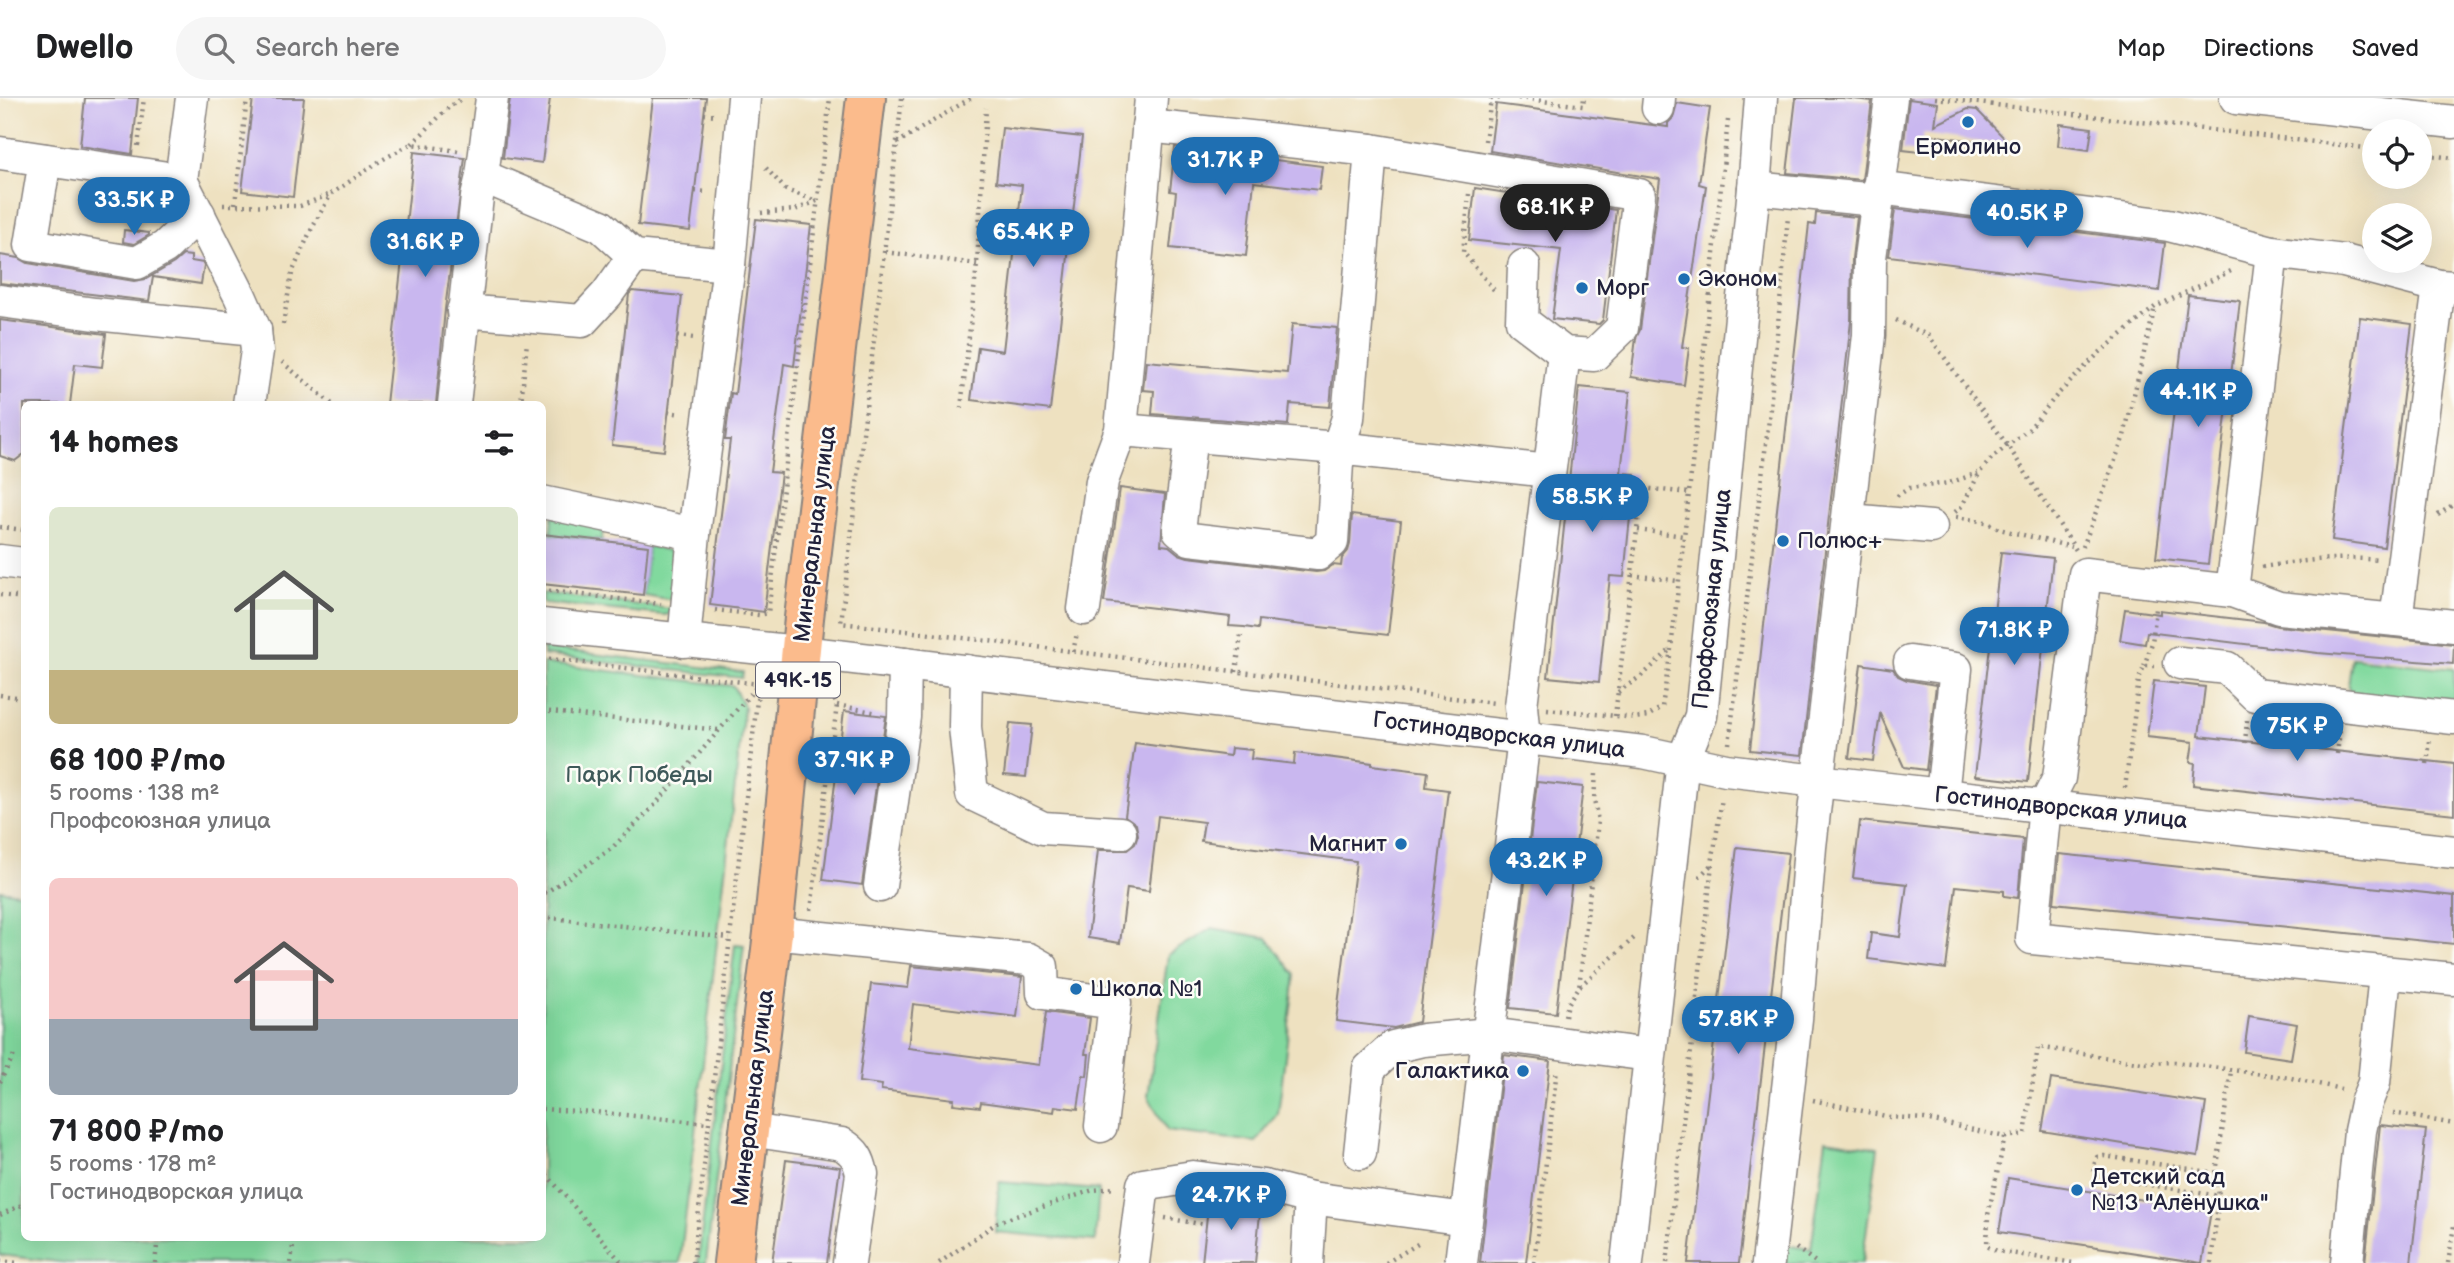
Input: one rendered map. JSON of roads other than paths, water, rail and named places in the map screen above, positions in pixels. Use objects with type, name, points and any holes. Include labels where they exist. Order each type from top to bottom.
[{"type":"main road","name":"Минеральная улица","points":[[733,1263],[773,933],[801,653],[866,98]]},
{"type":"street","points":[[192,98],[191,200],[240,296],[264,335],[250,401]]},
{"type":"street","points":[[454,401],[477,197],[484,165],[492,98]]},
{"type":"street","points":[[684,641],[694,534],[729,265],[744,98]]},
{"type":"street","name":"Профсоюзная улица","points":[[1627,1263],[1684,760],[1701,716],[1761,98]]},
{"type":"street","points":[[1768,1263],[1788,1095],[1817,781],[1869,335],[1870,258],[1891,98]]},
{"type":"street","points":[[2236,98],[2283,101],[2454,122]]},
{"type":"street","points":[[1084,609],[1102,481],[1121,430],[1149,112],[1639,195],[1622,328],[1594,355],[1564,353],[1522,321],[1524,267]]},
{"type":"street","points":[[1191,436],[1179,530],[1190,540],[1318,554],[1332,542],[1338,448],[1348,418],[1371,150]]},
{"type":"street","points":[[0,153],[135,173],[191,200]]},
{"type":"street","points":[[45,160],[31,245],[137,262],[165,247],[191,200]]},
{"type":"street","points":[[484,165],[601,226],[634,256],[729,265]]},
{"type":"street","points":[[1754,188],[1877,194],[2169,225],[2272,252],[2344,261],[2446,287],[2396,620]]},
{"type":"street","points":[[2234,580],[2272,252]]},
{"type":"street","points":[[463,311],[582,321],[607,294],[634,256]]},
{"type":"street","points":[[0,301],[264,335]]},
{"type":"street","points":[[1461,1263],[1524,738],[1521,706],[1564,353]]},
{"type":"street","points":[[1121,430],[1338,448],[1549,471]]},
{"type":"street","points":[[546,503],[694,534]]},
{"type":"street","points":[[1849,520],[1931,527]]},
{"type":"street","points":[[0,561],[21,564]]},
{"type":"street","points":[[2454,626],[2279,608],[2234,580],[2158,582],[2085,574],[2059,779],[2045,806],[2032,938],[2454,979]]},
{"type":"street","name":"Гостинодворская улица","points":[[546,625],[966,671],[1643,752],[1726,770],[1817,781],[2454,852]]},
{"type":"street","points":[[1910,662],[1955,669],[1941,794]]},
{"type":"street","points":[[2180,663],[2227,668],[2255,695],[2454,718]]},
{"type":"street","points":[[880,886],[904,717],[905,664]]},
{"type":"street","points":[[966,671],[965,727],[972,794],[1043,828],[1119,833]]},
{"type":"street","points":[[773,933],[1028,959],[1042,967],[1043,993],[1115,1003],[1101,1126]]},
{"type":"street","points":[[2347,1263],[2360,1132],[2366,1103],[2374,1083],[2385,974]]},
{"type":"street","points":[[1360,1153],[1369,1069],[1393,1047],[1423,1040],[1490,1034],[1649,1055]]},
{"type":"street","points":[[750,1130],[842,1144],[853,1150],[860,1161],[862,1174],[849,1263]]},
{"type":"street","points":[[1133,1263],[1141,1200],[1193,1178],[1264,1186],[1311,1198],[1466,1219]]},
{"type":"street","points":[[1307,1263],[1311,1198]]},
{"type":"place","name":"Ермолино","points":[[1968,122]]},
{"type":"place","name":"Эконом","points":[[1684,279]]},
{"type":"place","name":"Морг","points":[[1582,288]]},
{"type":"place","name":"Полюс+","points":[[1783,541]]},
{"type":"place","name":"Магнит","points":[[1401,844]]},
{"type":"place","name":"Школа №1","points":[[1076,989]]},
{"type":"place","name":"Галактика","points":[[1523,1071]]},
{"type":"place","name":"Детский сад №13 \"Алёнушка\"","points":[[2077,1190]]},
{"type":"park label","name":"Парк Победы","points":[[639,775]]}]
